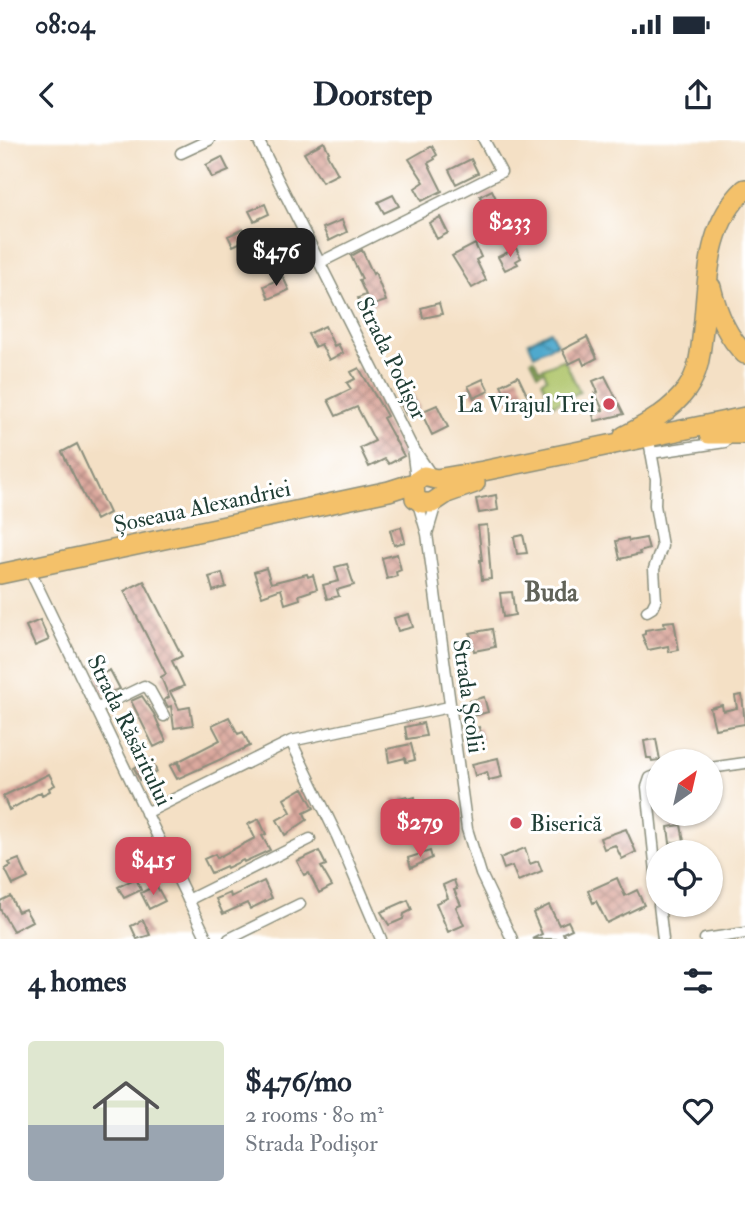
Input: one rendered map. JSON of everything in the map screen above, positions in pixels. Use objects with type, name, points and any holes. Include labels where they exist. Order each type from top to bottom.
[{"type":"highway","points":[[607,445],[668,410],[693,379],[700,356],[713,242],[722,218],[745,188]]},
{"type":"highway","points":[[708,268],[721,319],[730,336],[745,354]]},
{"type":"highway","name":"Șoseaua Alexandriei","points":[[0,584],[391,500],[607,445],[745,417]]},
{"type":"highway","name":"Șoseaua Alexandriei","points":[[0,574],[389,491],[485,481],[650,449],[745,426]]},
{"type":"highway","points":[[709,434],[745,434]]},
{"type":"street","points":[[181,153],[209,140]]},
{"type":"street","name":"Strada Podișor","points":[[258,140],[411,445],[426,489]]},
{"type":"street","points":[[321,262],[500,173],[484,140]]},
{"type":"street","points":[[647,611],[656,600],[654,569],[662,545],[655,505],[656,479],[650,449],[745,441]]},
{"type":"street","name":"Strada Podișor","points":[[411,445],[426,489]]},
{"type":"street","name":"Strada Școlii","points":[[426,489],[426,534],[470,843],[481,874],[512,939]]},
{"type":"street","name":"Strada Școlii","points":[[426,489],[426,534]]},
{"type":"street","name":"Strada Răsăritului","points":[[33,577],[207,939]]},
{"type":"street","points":[[96,709],[144,686],[149,689],[164,716]]},
{"type":"street","points":[[146,813],[291,741],[449,707]]},
{"type":"street","points":[[291,741],[337,836],[382,939]]},
{"type":"street","points":[[723,766],[745,763]]},
{"type":"street","points":[[188,900],[310,839]]},
{"type":"street","points":[[229,939],[300,904]]},
{"type":"street","points":[[661,917],[663,939]]},
{"type":"street","points":[[705,939],[745,933]]},
{"type":"green space","points":[[534,359],[539,370],[564,359],[580,392],[553,405],[542,381],[547,378],[544,371],[538,374],[531,360]]},
{"type":"water","points":[[550,331],[557,344],[534,355],[528,342]]},
{"type":"building","points":[[324,142],[338,174],[322,182],[304,153]]},
{"type":"building","points":[[432,146],[437,155],[428,163],[442,191],[422,201],[415,188],[424,182],[409,159]]},
{"type":"building","points":[[222,157],[229,171],[212,178],[206,165]]},
{"type":"building","points":[[471,159],[478,173],[456,184],[449,170]]},
{"type":"building","points":[[492,190],[498,203],[486,209],[480,196]]},
{"type":"building","points":[[393,195],[399,206],[384,213],[378,202]]},
{"type":"building","points":[[265,204],[269,214],[254,221],[249,211]]},
{"type":"building","points":[[440,217],[448,233],[437,239],[429,223]]},
{"type":"building","points":[[342,220],[347,232],[329,241],[323,228]]},
{"type":"building","points":[[243,229],[248,239],[233,246],[228,236]]},
{"type":"building","points":[[475,244],[481,257],[476,260],[486,280],[472,288],[452,256]]},
{"type":"building","points":[[516,248],[521,258],[516,261],[518,264],[505,270],[498,257]]},
{"type":"building","points":[[362,250],[373,274],[375,272],[386,301],[362,309],[358,298],[366,295],[351,256]]},
{"type":"building","points":[[283,277],[289,290],[269,299],[264,286]]},
{"type":"building","points":[[439,303],[442,314],[423,318],[421,308]]},
{"type":"building","points":[[325,326],[334,346],[338,344],[343,353],[329,360],[321,344],[315,347],[308,334]]},
{"type":"building","points":[[587,337],[597,358],[584,365],[581,358],[569,364],[562,350]]},
{"type":"building","points":[[359,368],[387,416],[383,418],[404,456],[389,464],[385,459],[369,467],[360,448],[375,441],[357,407],[336,416],[328,400],[351,389],[347,383],[355,379],[351,372]]},
{"type":"building","points":[[518,376],[528,397],[525,402],[511,405],[501,385]]},
{"type":"building","name":"La Virajul Trei","points":[[605,376],[624,414],[595,421],[593,415],[603,410],[593,381]]},
{"type":"building","points":[[483,379],[489,391],[474,398],[468,386]]},
{"type":"building","points":[[413,394],[420,408],[406,415],[399,401]]},
{"type":"building","points":[[437,405],[448,427],[432,435],[421,412]]},
{"type":"building","points":[[77,444],[109,513],[96,520],[62,452]]},
{"type":"building","points":[[496,495],[498,510],[479,513],[476,499]]},
{"type":"building","points":[[487,525],[491,579],[482,580],[478,526]]},
{"type":"building","points":[[401,527],[405,542],[394,545],[390,530]]},
{"type":"building","points":[[523,535],[527,553],[517,554],[514,537]]},
{"type":"building","points":[[628,538],[629,541],[646,538],[649,549],[620,559],[616,541]]},
{"type":"building","points":[[397,554],[401,570],[396,572],[397,576],[387,579],[382,558]]},
{"type":"building","points":[[347,564],[354,585],[337,590],[339,596],[327,599],[323,585],[339,581],[335,567]]},
{"type":"building","points":[[266,568],[271,583],[307,574],[308,577],[313,575],[317,589],[299,595],[300,599],[285,604],[281,589],[262,596],[254,572]]},
{"type":"building","points":[[222,573],[226,587],[213,591],[209,577]]},
{"type":"building","points":[[144,581],[182,656],[172,661],[184,686],[170,692],[179,709],[190,707],[193,725],[174,728],[171,706],[168,707],[164,700],[169,697],[161,677],[166,674],[124,591]]},
{"type":"building","points":[[512,592],[515,615],[503,617],[500,593]]},
{"type":"building","points":[[409,614],[413,627],[398,631],[394,618]]},
{"type":"building","points":[[40,620],[49,640],[35,646],[26,626]]},
{"type":"building","points":[[674,621],[679,650],[669,652],[668,646],[648,650],[642,635],[645,630],[665,627],[664,622]]},
{"type":"building","points":[[492,629],[495,647],[474,651],[470,633]]},
{"type":"building","points":[[110,670],[120,689],[103,694],[95,684],[95,677]]},
{"type":"building","points":[[742,695],[745,724],[715,729],[710,708],[722,705],[723,711],[737,708],[735,696]]},
{"type":"building","points":[[142,696],[154,714],[166,741],[154,747],[131,701]]},
{"type":"building","points":[[484,697],[488,712],[473,716],[469,701]]},
{"type":"building","points":[[229,717],[238,734],[243,732],[250,746],[177,779],[170,766],[177,762],[181,771],[179,761],[220,740],[212,725]]},
{"type":"building","points":[[423,723],[426,736],[407,739],[405,727]]},
{"type":"building","points":[[479,727],[483,739],[471,743],[467,731]]},
{"type":"building","points":[[656,739],[658,749],[646,749],[646,752],[644,741]]},
{"type":"building","points":[[411,744],[415,760],[406,762],[405,758],[389,762],[387,749]]},
{"type":"building","points":[[498,758],[502,777],[489,780],[487,772],[475,776],[472,764]]},
{"type":"building","points":[[151,759],[157,772],[140,780],[134,768]]},
{"type":"building","points":[[49,774],[55,785],[49,788],[50,791],[42,795],[41,792],[9,810],[3,796]]},
{"type":"building","points":[[303,788],[314,808],[304,813],[307,820],[285,835],[277,820],[291,812],[284,799]]},
{"type":"building","points":[[407,796],[408,799],[415,797],[420,826],[399,832],[391,810],[394,809],[392,800]]},
{"type":"building","points":[[259,819],[266,834],[262,836],[270,850],[211,873],[204,859],[215,854],[217,858],[255,838],[248,824]]},
{"type":"building","points":[[681,826],[684,840],[670,840],[668,827]]},
{"type":"building","points":[[626,829],[636,852],[622,859],[615,845],[604,849],[600,838]]},
{"type":"building","points":[[525,848],[530,864],[538,861],[542,871],[518,881],[512,866],[504,869],[500,858]]},
{"type":"building","points":[[319,851],[326,865],[321,867],[332,886],[319,893],[309,873],[304,875],[297,861]]},
{"type":"building","points":[[430,851],[432,858],[411,868],[408,858]]},
{"type":"building","points":[[19,859],[28,878],[13,885],[5,869],[11,866],[9,863]]},
{"type":"building","points":[[142,860],[147,872],[132,879],[126,867]]},
{"type":"building","points":[[136,878],[141,890],[124,898],[118,887]]},
{"type":"building","points":[[617,878],[625,896],[637,890],[644,905],[607,923],[588,891]]},
{"type":"building","points":[[454,880],[457,889],[454,890],[461,905],[456,907],[464,925],[448,932],[436,903],[448,898],[443,885]]},
{"type":"building","points":[[264,881],[272,898],[250,909],[247,903],[223,914],[216,899],[230,893],[231,897]]},
{"type":"building","points":[[156,885],[165,901],[149,909],[141,893]]},
{"type":"building","points":[[10,896],[18,912],[25,909],[32,921],[13,931],[0,909],[0,901]]},
{"type":"building","points":[[408,900],[412,910],[404,914],[403,919],[389,925],[381,912]]},
{"type":"building","points":[[549,905],[559,925],[568,921],[572,929],[563,933],[566,939],[532,939],[542,934],[533,913]]},
{"type":"building","points":[[143,920],[150,935],[137,939],[131,926]]},
{"type":"place","name":"La Virajul Trei","points":[[609,404]]},
{"type":"place","name":"Biserică","points":[[516,823]]},
{"type":"district","name":"Buda","points":[[551,592]]}]
